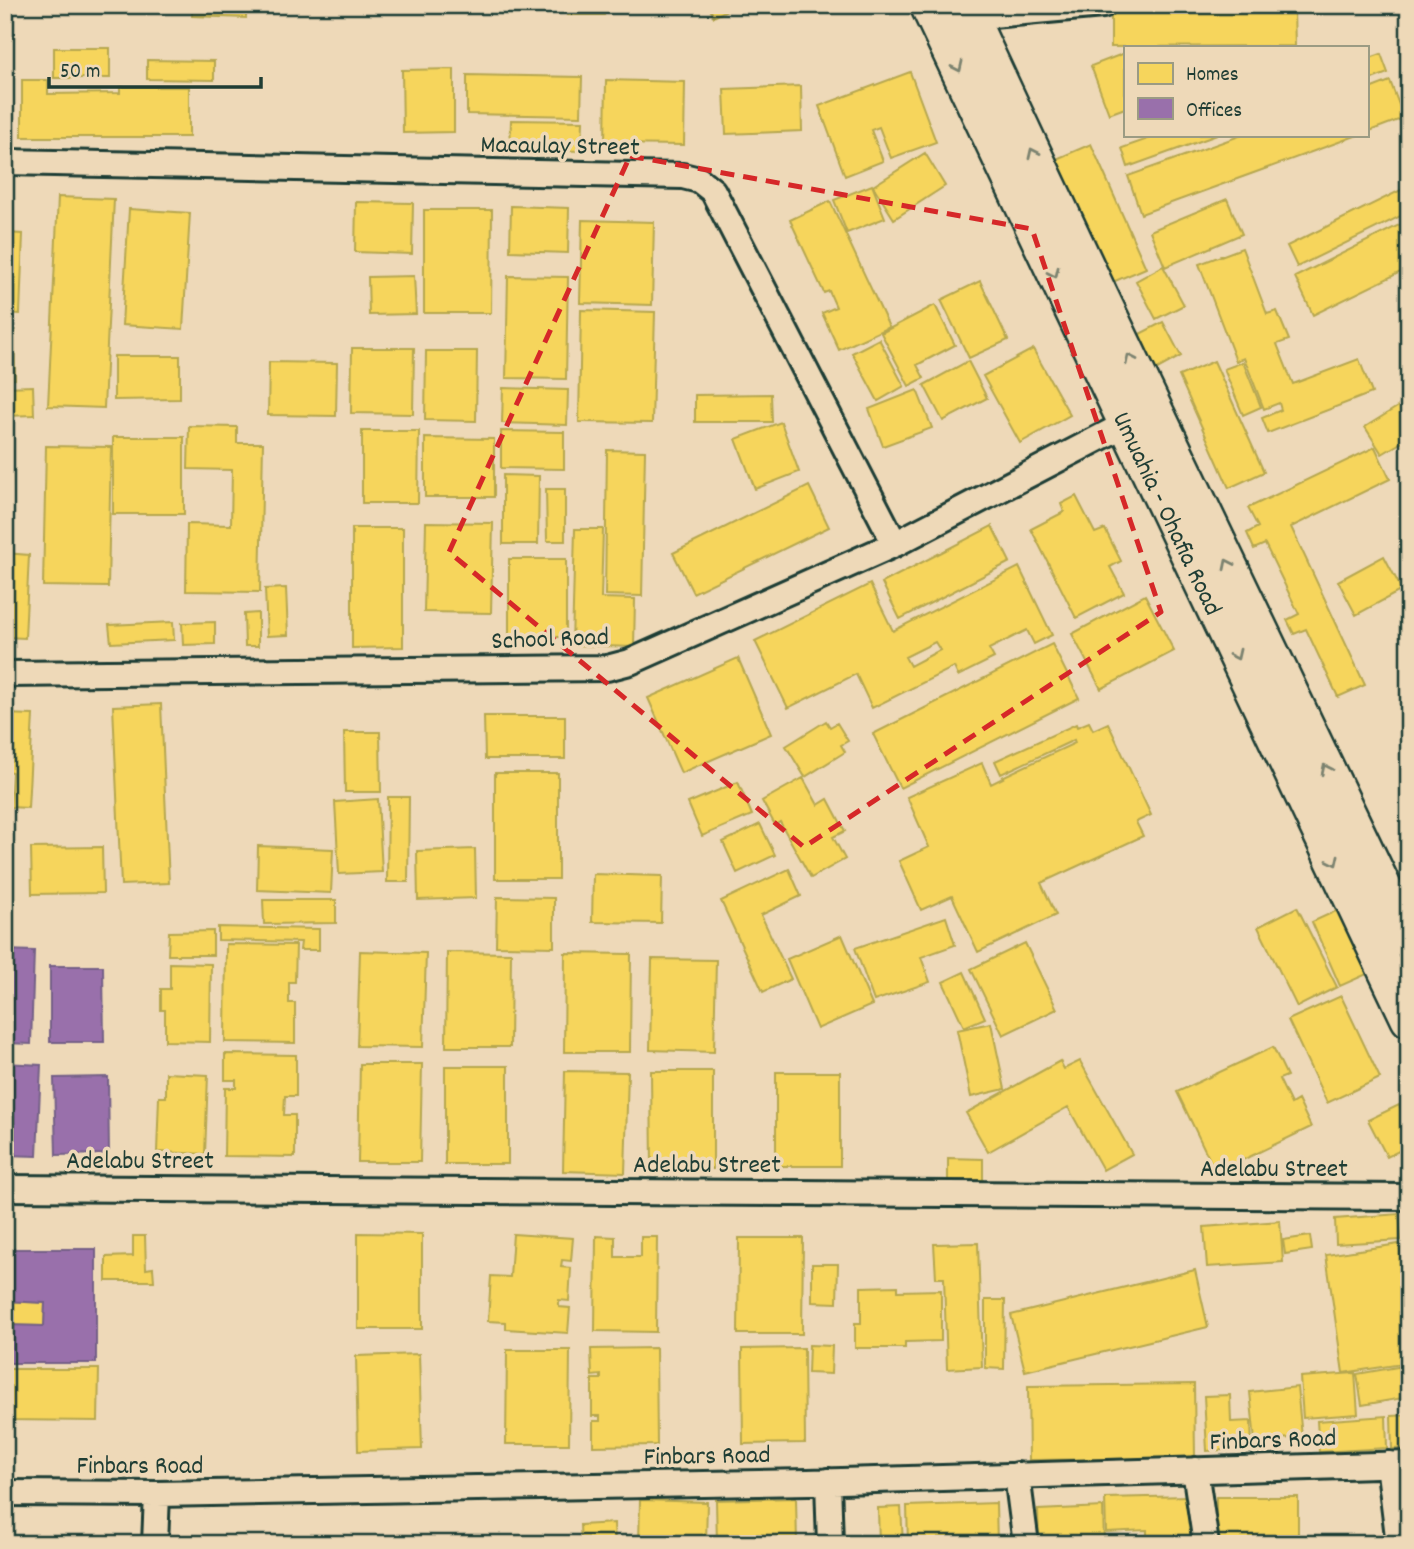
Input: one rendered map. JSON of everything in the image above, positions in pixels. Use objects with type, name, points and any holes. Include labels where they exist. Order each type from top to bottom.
[{"type":"main road","name":"Umuahia - Ohafia Road","points":[[928,5],[1409,1018]]},
{"type":"main road","name":"Umuahia - Ohafia Road","points":[[967,11],[1409,941]]},
{"type":"street","points":[[967,11],[1103,5]]},
{"type":"street","name":"Macaulay Street","points":[[5,162],[683,176],[699,180],[713,191],[895,544]]},
{"type":"street","name":"School Road","points":[[5,674],[607,668],[630,662],[895,544],[1126,424]]},
{"type":"street","name":"Adelabu Street","points":[[5,1188],[1409,1197]]},
{"type":"street","points":[[1399,1464],[1399,1544]]},
{"type":"street","name":"Finbars Road","points":[[5,1493],[157,1494],[828,1481],[1399,1464]]},
{"type":"street","points":[[1195,1470],[1206,1544]]},
{"type":"street","points":[[1017,1475],[1026,1544]]},
{"type":"street","points":[[828,1481],[830,1544]]},
{"type":"street","points":[[155,1544],[157,1494]]},
{"type":"highlighted area","points":[[630,156],[1032,229],[1161,612],[804,847],[449,552]]},
{"type":"building: Homes","points":[[192,5],[246,5],[246,18],[192,16]]},
{"type":"building: Homes","points":[[555,5],[555,11],[441,7]]},
{"type":"building: Homes","points":[[568,5],[604,5],[604,15],[568,15]]},
{"type":"building: Homes","points":[[609,5],[648,5],[648,11],[609,11]]},
{"type":"building: Homes","points":[[708,5],[736,5],[714,17]]},
{"type":"building: Homes","points":[[1294,10],[1295,46],[1111,47],[1111,12]]},
{"type":"building: Homes","points":[[54,48],[110,48],[110,78],[54,78]]},
{"type":"building: Homes","points":[[1124,53],[1124,108],[1109,114],[1091,66]]},
{"type":"building: Homes","points":[[1381,54],[1388,73],[1368,81],[1368,59]]},
{"type":"building: Homes","points":[[147,60],[214,61],[214,80],[147,79]]},
{"type":"building: Homes","points":[[454,69],[454,132],[403,133],[402,70]]},
{"type":"building: Homes","points":[[910,72],[936,142],[891,158],[879,127],[871,130],[883,161],[845,176],[819,106]]},
{"type":"building: Homes","points":[[467,75],[582,77],[581,116],[467,114]]},
{"type":"building: Homes","points":[[22,80],[48,80],[48,94],[120,93],[120,87],[189,87],[189,137],[22,137]]},
{"type":"building: Homes","points":[[606,80],[685,82],[684,145],[605,144]]},
{"type":"building: Homes","points":[[1390,81],[1404,118],[1368,132],[1368,90]]},
{"type":"building: Homes","points":[[801,86],[802,131],[726,134],[724,89]]},
{"type":"building: Homes","points":[[511,120],[583,121],[582,151],[510,149]]},
{"type":"building: Homes","points":[[1156,136],[1214,136],[1128,167],[1122,148]]},
{"type":"building: Homes","points":[[1239,136],[1355,136],[1141,214],[1128,176]]},
{"type":"building: Homes","points":[[1091,144],[1146,268],[1108,284],[1054,160]]},
{"type":"building: Homes","points":[[925,153],[945,186],[894,219],[873,186]]},
{"type":"building: Homes","points":[[872,185],[885,218],[847,233],[834,200]]},
{"type":"building: Homes","points":[[1409,186],[1409,212],[1297,267],[1287,246]]},
{"type":"building: Homes","points":[[58,197],[114,199],[104,408],[48,406]]},
{"type":"building: Homes","points":[[1227,199],[1242,234],[1165,267],[1150,231]]},
{"type":"building: Homes","points":[[830,201],[889,327],[839,350],[822,313],[836,307],[829,291],[824,293],[790,220]]},
{"type":"building: Homes","points":[[356,202],[413,203],[412,254],[355,252]]},
{"type":"building: Homes","points":[[511,206],[569,208],[568,253],[510,251]]},
{"type":"building: Homes","points":[[129,209],[190,213],[183,329],[122,325]]},
{"type":"building: Homes","points":[[424,210],[492,210],[491,313],[424,313]]},
{"type":"building: Homes","points":[[582,220],[654,222],[652,305],[580,303]]},
{"type":"building: Homes","points":[[1409,220],[1409,268],[1313,315],[1295,277]]},
{"type":"building: Homes","points":[[5,233],[23,234],[20,314],[5,313]]},
{"type":"building: Homes","points":[[1242,248],[1267,314],[1277,311],[1289,340],[1277,344],[1293,384],[1359,359],[1372,393],[1268,433],[1262,418],[1281,410],[1279,403],[1264,409],[1244,358],[1236,361],[1199,264]]},
{"type":"building: Homes","points":[[1163,266],[1184,305],[1156,319],[1136,281]]},
{"type":"building: Homes","points":[[414,276],[416,314],[369,315],[368,277]]},
{"type":"building: Homes","points":[[508,276],[568,277],[566,379],[506,378]]},
{"type":"building: Homes","points":[[980,281],[1008,340],[969,358],[941,300]]},
{"type":"building: Homes","points":[[935,305],[955,345],[917,365],[924,378],[909,386],[881,333]]},
{"type":"building: Homes","points":[[581,310],[655,312],[652,423],[579,422]]},
{"type":"building: Homes","points":[[1163,322],[1181,356],[1152,372],[1134,337]]},
{"type":"building: Homes","points":[[5,330],[14,330],[15,379],[5,380]]},
{"type":"building: Homes","points":[[879,339],[904,386],[878,401],[852,353]]},
{"type":"building: Homes","points":[[352,348],[414,348],[413,414],[351,413]]},
{"type":"building: Homes","points":[[1033,349],[1070,415],[1020,443],[983,376]]},
{"type":"building: Homes","points":[[426,351],[477,351],[476,421],[425,420]]},
{"type":"building: Homes","points":[[114,356],[180,356],[180,399],[114,400]]},
{"type":"building: Homes","points":[[968,361],[987,398],[943,421],[924,385]]},
{"type":"building: Homes","points":[[1214,361],[1264,472],[1229,488],[1179,376]]},
{"type":"building: Homes","points":[[269,362],[337,363],[336,416],[268,415]]},
{"type":"building: Homes","points":[[1243,362],[1261,407],[1243,415],[1224,369]]},
{"type":"building: Homes","points":[[33,386],[34,415],[5,416],[5,387]]},
{"type":"building: Homes","points":[[503,388],[568,390],[567,425],[502,423]]},
{"type":"building: Homes","points":[[917,390],[932,428],[883,446],[869,409]]},
{"type":"building: Homes","points":[[771,394],[772,422],[695,422],[695,395]]},
{"type":"building: Homes","points":[[1402,404],[1409,414],[1409,438],[1382,454],[1365,427]]},
{"type":"building: Homes","points":[[781,422],[799,472],[755,489],[736,439]]},
{"type":"building: Homes","points":[[189,426],[237,427],[237,443],[263,443],[260,592],[186,591],[187,524],[231,525],[232,470],[188,469]]},
{"type":"building: Homes","points":[[362,431],[419,431],[418,503],[362,503]]},
{"type":"building: Homes","points":[[501,431],[564,432],[564,469],[501,468]]},
{"type":"building: Homes","points":[[113,437],[184,437],[184,514],[113,514]]},
{"type":"building: Homes","points":[[425,438],[494,439],[494,497],[425,497]]},
{"type":"building: Homes","points":[[46,446],[111,447],[108,587],[43,586]]},
{"type":"building: Homes","points":[[1375,447],[1390,479],[1291,527],[1365,685],[1338,697],[1306,629],[1294,634],[1287,620],[1299,614],[1265,544],[1254,549],[1247,533],[1258,527],[1248,508]]},
{"type":"building: Homes","points":[[5,450],[12,451],[10,489],[5,489]]},
{"type":"building: Homes","points":[[607,450],[645,451],[642,596],[605,595]]},
{"type":"building: Homes","points":[[503,475],[539,476],[538,544],[503,544]]},
{"type":"building: Homes","points":[[809,486],[829,527],[693,593],[673,553]]},
{"type":"building: Homes","points":[[546,489],[565,489],[565,541],[547,541]]},
{"type":"building: Homes","points":[[1076,496],[1095,533],[1105,529],[1121,561],[1110,567],[1124,593],[1076,618],[1031,529],[1064,512],[1061,504]]},
{"type":"building: Homes","points":[[426,522],[493,523],[491,613],[424,612]]},
{"type":"building: Homes","points":[[992,526],[1010,562],[900,619],[882,583]]},
{"type":"building: Homes","points":[[352,528],[403,528],[403,647],[352,648]]},
{"type":"building: Homes","points":[[575,529],[603,529],[601,598],[635,599],[634,647],[572,645]]},
{"type":"building: Homes","points":[[5,553],[29,555],[25,638],[5,637]]},
{"type":"building: Homes","points":[[1384,556],[1402,590],[1356,615],[1338,581]]},
{"type":"building: Homes","points":[[509,559],[566,559],[566,637],[509,637]]},
{"type":"building: Homes","points":[[1019,567],[1052,635],[1034,644],[1027,630],[989,649],[994,658],[958,676],[954,667],[872,708],[856,674],[788,708],[755,641],[870,584],[893,631]],"holes":[[[935,642],[940,650],[910,666],[905,657]]]},
{"type":"building: Homes","points":[[286,588],[288,635],[267,636],[265,589]]},
{"type":"building: Homes","points":[[1145,595],[1174,651],[1101,689],[1072,634]]},
{"type":"building: Homes","points":[[258,613],[258,646],[245,646],[244,614]]},
{"type":"building: Homes","points":[[173,622],[174,640],[111,643],[109,625]]},
{"type":"building: Homes","points":[[215,622],[215,644],[183,645],[182,623]]},
{"type":"building: Homes","points":[[1052,644],[1079,698],[900,788],[873,734]]},
{"type":"building: Homes","points":[[738,658],[771,734],[681,773],[648,698]]},
{"type":"building: Homes","points":[[161,704],[169,883],[121,885],[113,706]]},
{"type":"building: Homes","points":[[5,714],[33,715],[28,808],[10,807],[12,772],[5,771]]},
{"type":"building: Homes","points":[[484,716],[565,716],[565,759],[485,759]]},
{"type":"building: Homes","points":[[826,721],[830,727],[837,723],[848,741],[841,745],[845,752],[805,777],[786,746]]},
{"type":"building: Homes","points":[[1089,722],[1093,730],[1108,723],[1151,815],[1136,822],[1143,836],[1041,883],[1056,915],[978,952],[952,896],[921,910],[899,861],[929,847],[907,797],[982,763],[991,784],[1075,743],[1074,740],[1001,774],[995,761],[1076,724],[1077,727]]},
{"type":"building: Homes","points":[[344,732],[380,732],[381,792],[345,792]]},
{"type":"building: Homes","points":[[495,773],[558,773],[558,879],[495,879]]},
{"type":"building: Homes","points":[[803,778],[818,805],[828,799],[845,831],[833,837],[845,859],[811,878],[780,822],[775,825],[762,801]]},
{"type":"building: Homes","points":[[738,782],[752,815],[702,836],[688,803]]},
{"type":"building: Homes","points":[[388,797],[409,797],[408,882],[387,882]]},
{"type":"building: Homes","points":[[378,799],[382,872],[339,874],[335,802]]},
{"type":"building: Homes","points":[[760,824],[775,855],[737,873],[723,842]]},
{"type":"building: Homes","points":[[258,846],[333,849],[331,893],[257,890]]},
{"type":"building: Homes","points":[[102,847],[103,893],[32,894],[31,848]]},
{"type":"building: Homes","points":[[475,849],[476,898],[418,900],[417,851]]},
{"type":"building: Homes","points":[[789,869],[801,896],[761,915],[791,979],[763,992],[721,901]]},
{"type":"building: Homes","points":[[593,874],[662,876],[661,923],[592,922]]},
{"type":"building: Homes","points":[[497,897],[554,898],[554,947],[496,946]]},
{"type":"building: Homes","points":[[263,900],[336,900],[336,923],[264,924]]},
{"type":"building: Homes","points":[[1297,907],[1337,987],[1297,1007],[1258,927]]},
{"type":"building: Homes","points":[[1338,910],[1367,974],[1340,986],[1312,922]]},
{"type":"building: Homes","points":[[946,917],[955,945],[921,957],[930,982],[874,1001],[855,948]]},
{"type":"building: Homes","points":[[218,927],[319,929],[319,950],[300,950],[301,942],[218,940]]},
{"type":"building: Homes","points":[[213,931],[213,955],[168,955],[169,932]]},
{"type":"building: Homes","points":[[842,935],[872,1005],[817,1029],[787,959]]},
{"type":"building: Homes","points":[[1025,943],[1057,1009],[1003,1035],[971,969]]},
{"type":"building: Homes","points":[[226,944],[296,945],[295,982],[289,982],[289,1003],[295,1003],[295,1043],[225,1042]]},
{"type":"building: Homes","points":[[360,951],[426,953],[423,1047],[357,1046]]},
{"type":"building: Homes","points":[[447,952],[511,953],[510,1047],[446,1047]]},
{"type":"building: Homes","points":[[565,953],[631,954],[630,1052],[564,1052]]},
{"type":"building: Homes","points":[[652,959],[716,960],[714,1052],[650,1050]]},
{"type":"building: Homes","points":[[170,963],[211,964],[210,1042],[165,1041],[165,1010],[161,1010],[161,989],[170,989]]},
{"type":"building: Homes","points":[[964,972],[985,1018],[964,1027],[943,982]]},
{"type":"building: Homes","points":[[1341,996],[1380,1078],[1327,1103],[1288,1020]]},
{"type":"building: Homes","points":[[991,1023],[1005,1089],[971,1097],[957,1030]]},
{"type":"building: Homes","points":[[1273,1047],[1287,1076],[1279,1079],[1291,1104],[1298,1100],[1311,1127],[1216,1173],[1177,1092]]},
{"type":"building: Homes","points":[[225,1054],[296,1055],[296,1096],[285,1096],[284,1115],[295,1115],[295,1157],[224,1156],[225,1088],[236,1088],[236,1080],[225,1080]]},
{"type":"building: Homes","points":[[1060,1061],[1064,1069],[1080,1061],[1132,1154],[1103,1170],[1068,1107],[988,1152],[966,1113]]},
{"type":"building: Homes","points":[[360,1064],[422,1064],[420,1162],[358,1162]]},
{"type":"building: Homes","points":[[445,1066],[508,1066],[508,1164],[445,1164]]},
{"type":"building: Homes","points":[[565,1071],[628,1072],[625,1173],[563,1171]]},
{"type":"building: Homes","points":[[651,1071],[713,1071],[713,1169],[652,1169]]},
{"type":"building: Homes","points":[[776,1072],[840,1072],[840,1166],[776,1166]]},
{"type":"building: Homes","points":[[166,1073],[208,1075],[205,1154],[157,1152],[159,1097],[166,1097]]},
{"type":"building: Homes","points":[[1399,1105],[1409,1125],[1409,1146],[1387,1157],[1368,1120]]},
{"type":"building: Homes","points":[[948,1158],[983,1159],[983,1180],[948,1180]]},
{"type":"building: Homes","points":[[1399,1214],[1401,1240],[1336,1244],[1335,1219]]},
{"type":"building: Homes","points":[[1280,1221],[1283,1262],[1207,1267],[1204,1227]]},
{"type":"building: Homes","points":[[358,1233],[422,1234],[422,1329],[358,1329]]},
{"type":"building: Homes","points":[[513,1234],[573,1238],[571,1261],[562,1260],[561,1267],[571,1268],[569,1301],[559,1300],[559,1307],[570,1308],[568,1333],[506,1329],[506,1322],[488,1321],[491,1276],[510,1277]]},
{"type":"building: Homes","points":[[133,1236],[145,1236],[146,1269],[153,1268],[154,1281],[106,1281],[106,1257],[133,1256]]},
{"type":"building: Homes","points":[[596,1236],[615,1237],[615,1257],[641,1257],[641,1237],[657,1237],[656,1332],[595,1331]]},
{"type":"building: Homes","points":[[1310,1236],[1312,1250],[1285,1254],[1283,1240]]},
{"type":"building: Homes","points":[[739,1238],[803,1238],[802,1334],[738,1334]]},
{"type":"building: Homes","points":[[978,1243],[982,1367],[947,1369],[944,1278],[936,1278],[934,1244]]},
{"type":"building: Homes","points":[[1399,1244],[1409,1315],[1409,1363],[1343,1373],[1326,1255]]},
{"type":"building: Homes","points":[[812,1264],[838,1264],[837,1303],[812,1302]]},
{"type":"building: Homes","points":[[1195,1270],[1208,1327],[1025,1371],[1011,1315]]},
{"type":"building: Homes","points":[[898,1286],[898,1291],[941,1290],[941,1341],[905,1342],[905,1348],[855,1348],[855,1323],[861,1323],[861,1287]]},
{"type":"building: Homes","points":[[985,1300],[1005,1300],[1004,1369],[985,1368]]},
{"type":"building: Homes","points":[[6,1301],[45,1303],[44,1326],[5,1325]]},
{"type":"building: Homes","points":[[809,1345],[832,1346],[831,1374],[808,1373]]},
{"type":"building: Homes","points":[[656,1348],[657,1445],[593,1446],[593,1421],[600,1421],[600,1416],[592,1416],[592,1379],[601,1379],[601,1375],[592,1376],[591,1349]]},
{"type":"building: Homes","points":[[804,1348],[805,1443],[743,1444],[742,1349]]},
{"type":"building: Homes","points":[[507,1350],[570,1350],[569,1444],[506,1444]]},
{"type":"building: Homes","points":[[419,1354],[422,1449],[358,1451],[356,1356]]},
{"type":"building: Homes","points":[[1409,1365],[1409,1397],[1362,1405],[1357,1374]]},
{"type":"building: Homes","points":[[5,1369],[99,1369],[98,1421],[5,1420]]},
{"type":"building: Homes","points":[[1355,1373],[1358,1414],[1303,1418],[1300,1377]]},
{"type":"building: Homes","points":[[1194,1384],[1195,1458],[1029,1460],[1028,1386]]},
{"type":"building: Homes","points":[[1297,1387],[1302,1437],[1255,1441],[1250,1392]]},
{"type":"building: Homes","points":[[1230,1395],[1231,1422],[1251,1421],[1252,1448],[1207,1451],[1204,1396]]},
{"type":"building: Homes","points":[[1409,1415],[1409,1448],[1392,1449],[1391,1416]]},
{"type":"building: Homes","points":[[1386,1416],[1387,1448],[1319,1452],[1317,1421]]},
{"type":"building: Homes","points":[[1189,1496],[1191,1544],[1147,1544],[1147,1530],[1106,1532],[1105,1498]]},
{"type":"building: Homes","points":[[1216,1497],[1298,1497],[1298,1544],[1263,1544],[1263,1538],[1258,1538],[1258,1544],[1216,1544]]},
{"type":"building: Homes","points":[[796,1498],[797,1544],[717,1544],[716,1500]]},
{"type":"building: Homes","points":[[640,1500],[707,1502],[706,1544],[639,1544]]},
{"type":"building: Homes","points":[[996,1503],[997,1544],[908,1544],[907,1506]]},
{"type":"building: Homes","points":[[901,1507],[903,1544],[879,1544],[878,1508]]},
{"type":"building: Homes","points":[[1103,1507],[1104,1544],[1039,1544],[1038,1510]]},
{"type":"building: Homes","points":[[614,1523],[615,1544],[581,1544],[580,1525]]},
{"type":"building: Homes","points":[[29,1537],[29,1544],[5,1544],[5,1538]]},
{"type":"building: Offices","points":[[5,950],[34,951],[31,1044],[5,1043]]},
{"type":"building: Offices","points":[[50,966],[103,966],[104,1042],[50,1042]]},
{"type":"building: Offices","points":[[5,1063],[41,1065],[37,1156],[5,1155]]},
{"type":"building: Offices","points":[[108,1077],[109,1154],[56,1155],[54,1078]]},
{"type":"building: Offices","points":[[5,1249],[96,1249],[96,1363],[5,1363],[5,1325],[44,1326],[45,1303],[6,1301],[5,1311]]}]
